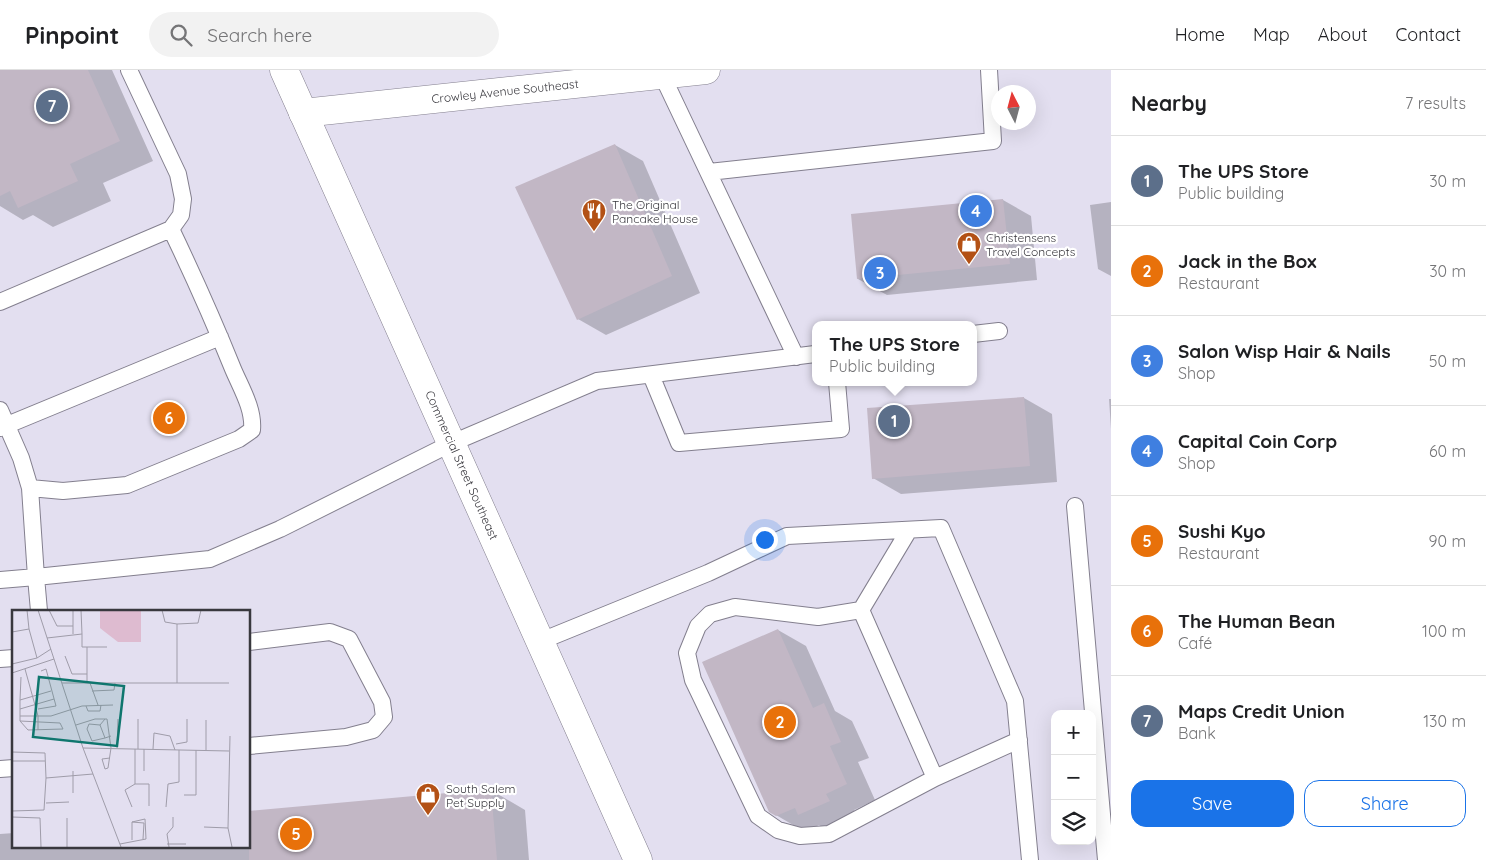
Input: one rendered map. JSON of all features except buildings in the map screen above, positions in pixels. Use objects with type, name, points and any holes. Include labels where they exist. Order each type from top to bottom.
[{"type":"main road","name":"Commercial Street Southeast","points":[[284,70],[638,860]]},
{"type":"main road","name":"Crowley Avenue Southeast","points":[[303,113],[624,74],[662,75],[706,70]]},
{"type":"lane","points":[[0,302],[171,229],[181,215],[183,199],[178,174],[129,70]]},
{"type":"lane","points":[[709,172],[993,141],[988,70]]},
{"type":"lane","points":[[662,75],[796,357]]},
{"type":"lane","points":[[30,488],[63,491],[127,485],[239,440],[252,430],[253,419],[220,337],[171,229]]},
{"type":"lane","points":[[977,334],[998,331]]},
{"type":"lane","points":[[3,427],[220,337]]},
{"type":"lane","points":[[0,580],[210,558],[280,529],[452,443],[597,381],[812,354]]},
{"type":"lane","points":[[651,375],[679,443],[841,429],[837,386]]},
{"type":"lane","points":[[0,410],[3,427],[21,458],[30,488],[39,610]]},
{"type":"lane","points":[[1075,506],[1106,860]]},
{"type":"lane","points":[[541,641],[708,573],[787,536],[941,528],[1015,701],[1030,860]]},
{"type":"lane","points":[[909,530],[861,610],[818,617],[735,607],[710,614],[698,626],[687,653],[693,680],[758,816],[778,830],[800,836],[829,834],[935,778],[1019,740]]},
{"type":"lane","points":[[861,610],[935,778]]},
{"type":"lane","points":[[250,642],[330,632],[349,639],[382,702],[384,717],[373,730],[346,737],[250,746]]},
{"type":"place","name":"Maps Credit Union","points":[[52,106]]},
{"type":"place","name":"Capital Coin Corp","points":[[976,211]]},
{"type":"place","name":"The Original Pancake House","points":[[594,232]]},
{"type":"place","name":"Christensens Travel Concepts","points":[[969,265]]},
{"type":"place","name":"Salon Wisp Hair & Nails","points":[[880,273]]},
{"type":"place","name":"The Human Bean","points":[[169,418]]},
{"type":"place","name":"The UPS Store","points":[[894,421]]},
{"type":"place","name":"Jack in the Box","points":[[780,722]]},
{"type":"place","name":"South Salem Pet Supply","points":[[428,816]]},
{"type":"place","name":"Sushi Kyo","points":[[296,834]]}]
